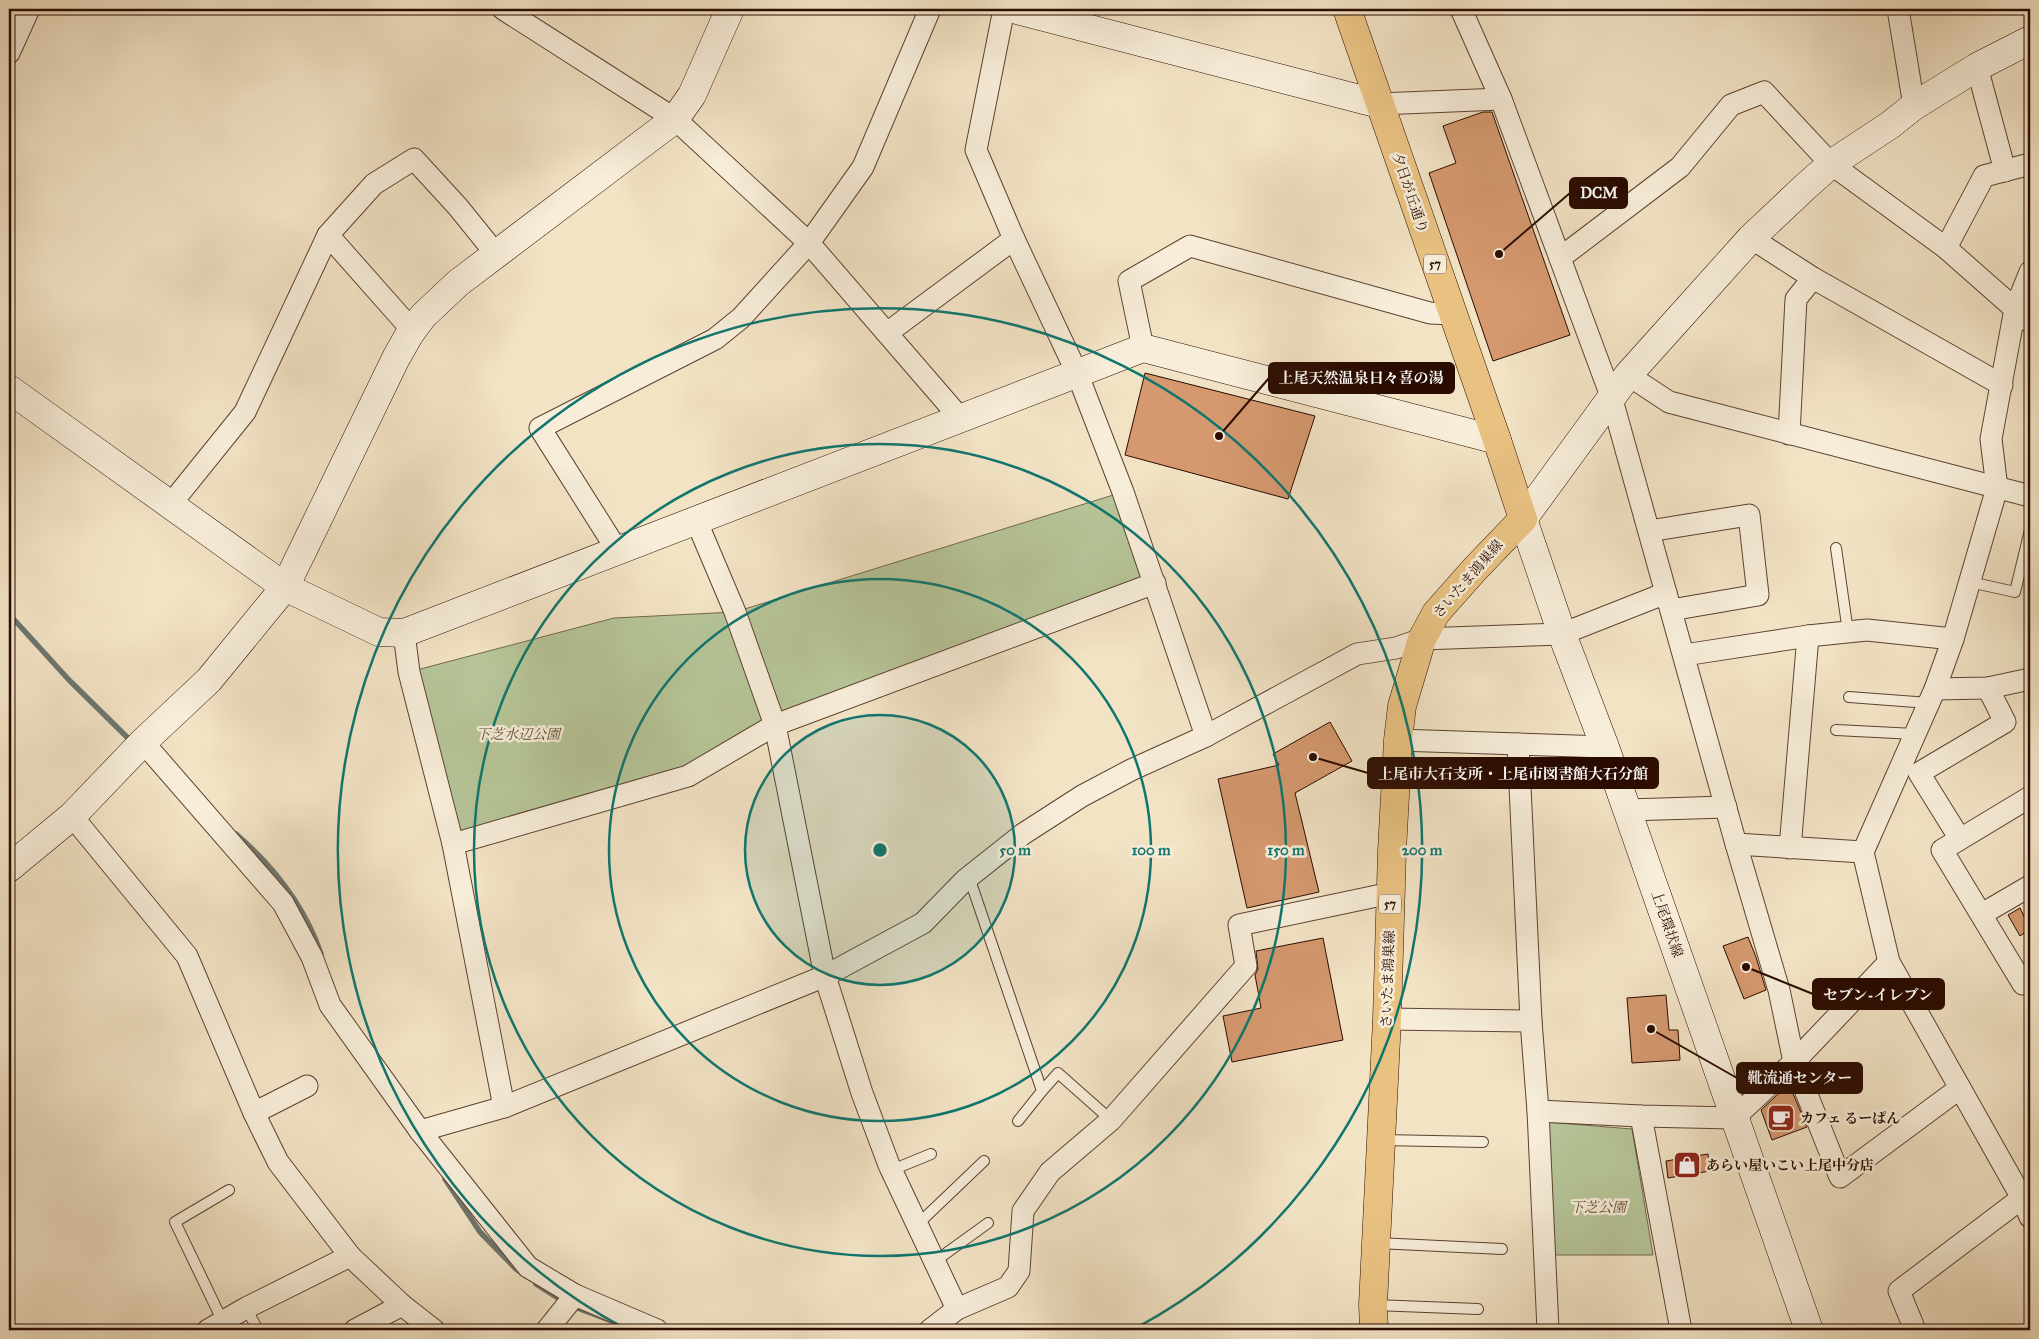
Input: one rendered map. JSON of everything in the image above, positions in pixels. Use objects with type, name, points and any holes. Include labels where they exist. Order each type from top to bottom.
[{"type":"main road","name":"夕日が丘通り","points":[[1347,9],[1523,519]]},
{"type":"main road","name":"さいたま鴻巣線","points":[[1374,1318],[1376,1243],[1388,1019],[1391,893],[1398,740],[1402,706],[1422,638],[1436,613],[1523,519]]},
{"type":"street","points":[[9,52],[29,9]]},
{"type":"street","points":[[503,9],[675,119],[809,243],[961,419]]},
{"type":"street","points":[[9,868],[72,816],[144,742],[209,680],[285,587],[396,358],[412,330],[423,316],[453,288],[496,254],[675,119],[692,94],[730,9]]},
{"type":"street","points":[[617,550],[540,428],[715,339],[741,318],[809,243],[863,167],[930,9]]},
{"type":"street","points":[[1004,9],[976,150],[1014,239],[1077,372],[1123,492],[1206,736]]},
{"type":"street","points":[[1013,9],[1049,13],[1379,104],[1501,99]]},
{"type":"street","points":[[1461,9],[1501,99],[1611,396],[1736,844],[1779,990],[1794,1062],[1840,1176],[1960,1088]]},
{"type":"street","points":[[1898,9],[1914,106]]},
{"type":"street","points":[[1523,519],[1628,375],[1751,238],[1831,164],[1890,125],[1914,106],[1977,67],[2030,40]]},
{"type":"street","points":[[1977,67],[2005,171]]},
{"type":"street","points":[[1560,258],[1680,167],[1731,105],[1764,92],[1831,164],[1946,248],[2023,315]]},
{"type":"street","points":[[170,505],[245,412],[328,235],[374,184],[414,159],[458,207],[496,254]]},
{"type":"street","points":[[1946,248],[1984,176],[2030,164]]},
{"type":"street","points":[[328,235],[412,330]]},
{"type":"street","points":[[1751,238],[1813,278],[2002,386]]},
{"type":"street","points":[[887,333],[1014,239]]},
{"type":"street","points":[[1143,348],[1129,282],[1190,246],[1430,313],[1452,314]]},
{"type":"street","points":[[1915,1330],[1899,1291],[2026,1208],[1889,962],[1863,852],[1932,696],[1953,638],[1970,582],[1997,488],[1991,439],[2002,386],[2023,315],[2030,272]]},
{"type":"street","points":[[1789,434],[1796,299],[1813,278]]},
{"type":"street","points":[[9,389],[285,587],[379,632],[404,633],[1143,348],[1497,440]]},
{"type":"street","points":[[1628,375],[1669,402],[2030,496]]},
{"type":"street","points":[[420,1131],[504,1107],[825,976],[923,924],[969,877],[1023,834],[1082,796],[1131,770],[1206,736],[1357,654],[1396,648],[1422,638],[1562,634],[1669,601],[1758,595],[1749,515],[1649,531]]},
{"type":"street","name":"上尾環状線","points":[[1523,519],[1562,634],[1605,747],[1809,1330]]},
{"type":"street","points":[[696,520],[735,612],[775,725],[825,976],[862,1093],[892,1170],[957,1309]]},
{"type":"street","points":[[453,844],[688,776],[775,725],[1155,583]]},
{"type":"street","points":[[1684,655],[1808,636],[1867,630],[1953,638]]},
{"type":"street","points":[[404,633],[409,672],[453,844],[504,1107]]},
{"type":"street","points":[[1790,848],[1808,636]]},
{"type":"street","points":[[1932,696],[1988,688],[2030,679]]},
{"type":"street","points":[[1960,839],[1919,773],[2005,722],[1988,688]]},
{"type":"street","points":[[1398,740],[1605,747]]},
{"type":"street","points":[[144,742],[283,903],[312,956],[330,1005],[420,1131],[528,1267],[575,1295],[657,1330]]},
{"type":"street","points":[[1518,744],[1548,1330]]},
{"type":"street","points":[[2030,797],[1942,850],[2023,984],[2030,980]]},
{"type":"street","points":[[1627,810],[1726,807]]},
{"type":"street","points":[[72,816],[187,956],[254,1113],[278,1162],[350,1256],[402,1305],[434,1330]]},
{"type":"street","points":[[1736,844],[1863,852]]},
{"type":"street","points":[[1982,914],[2030,886]]},
{"type":"street","points":[[930,1330],[957,1309],[1008,1287],[1019,1271],[1024,1211],[1050,1172],[1111,1120],[1246,966],[1239,925],[1391,893]]},
{"type":"street","points":[[1538,1111],[1734,1118],[1794,1062],[1889,962]]},
{"type":"street","points":[[1388,1019],[1531,1020]]},
{"type":"street","points":[[254,1113],[307,1086]]},
{"type":"street","points":[[1641,1116],[1680,1330]]},
{"type":"street","points":[[216,1326],[246,1308],[350,1256]]},
{"type":"street","points":[[548,1330],[575,1295]]},
{"type":"street","points":[[356,1330],[402,1305]]},
{"type":"lane","points":[[1970,582],[2015,592],[2030,530]]},
{"type":"lane","points":[[1836,548],[1848,632]]},
{"type":"lane","points":[[1849,697],[1932,696]]},
{"type":"lane","points":[[1836,730],[1915,734]]},
{"type":"lane","points":[[969,877],[1042,1090]]},
{"type":"lane","points":[[1018,1121],[1058,1072],[1111,1120]]},
{"type":"lane","points":[[1381,1140],[1483,1142]]},
{"type":"lane","points":[[892,1170],[931,1154]]},
{"type":"lane","points":[[917,1225],[984,1161]]},
{"type":"lane","points":[[216,1326],[176,1222],[229,1190]]},
{"type":"lane","points":[[934,1262],[988,1223]]},
{"type":"lane","points":[[1376,1243],[1502,1249]]},
{"type":"lane","points":[[246,1308],[258,1330]]},
{"type":"lane","points":[[1374,1318],[1478,1309]]},
{"type":"green space","name":"下芝水辺公園","points":[[1123,492],[1155,583],[775,725],[688,776],[453,844],[409,672],[614,618],[735,612]]},
{"type":"green space","name":"下芝公園","points":[[1546,1122],[1632,1129],[1653,1255],[1553,1255]]},
{"type":"building","points":[[1483,112],[1492,112],[1570,335],[1493,361],[1429,173],[1456,163],[1443,126]]},
{"type":"building","points":[[1145,373],[1315,416],[1288,499],[1125,455]]},
{"type":"building","points":[[1330,722],[1352,761],[1295,793],[1319,892],[1247,908],[1218,779],[1279,765],[1273,754]]},
{"type":"building","points":[[2020,908],[2030,929],[2020,936],[2008,915]]},
{"type":"building","points":[[1748,937],[1766,990],[1744,999],[1723,946]]},
{"type":"building","points":[[1323,938],[1343,1040],[1232,1062],[1223,1016],[1261,1008],[1255,975],[1258,969],[1256,951]]},
{"type":"building","points":[[1666,995],[1669,1030],[1678,1030],[1680,1060],[1632,1063],[1627,998]]},
{"type":"building","points":[[1789,1084],[1807,1127],[1772,1140],[1761,1110]]},
{"type":"building","points":[[1708,1154],[1710,1171],[1668,1178],[1666,1161]]},
{"type":"waterway","points":[[9,614],[69,680],[132,742]]},
{"type":"waterway","points":[[236,834],[263,860],[286,888],[306,920],[321,954]]},
{"type":"waterway","points":[[445,1179],[480,1232],[523,1274]]},
{"type":"waterway","points":[[536,1284],[564,1302]]},
{"type":"waterway","points":[[572,1306],[617,1323],[619,1327],[629,1330]]},
{"type":"place","name":"DCM","points":[[1499,254]]},
{"type":"place","name":"上尾天然温泉日々喜の湯","points":[[1219,436]]},
{"type":"place","name":"上尾市大石支所・上尾市図書館大石分館","points":[[1313,757]]},
{"type":"place","name":"セブン-イレブン","points":[[1746,967]]},
{"type":"place","name":"靴流通センター","points":[[1651,1029]]},
{"type":"place","name":"カフェ るーぱん","points":[[1781,1118]]},
{"type":"place","name":"あらい屋いこい上尾中分店","points":[[1687,1165]]}]
